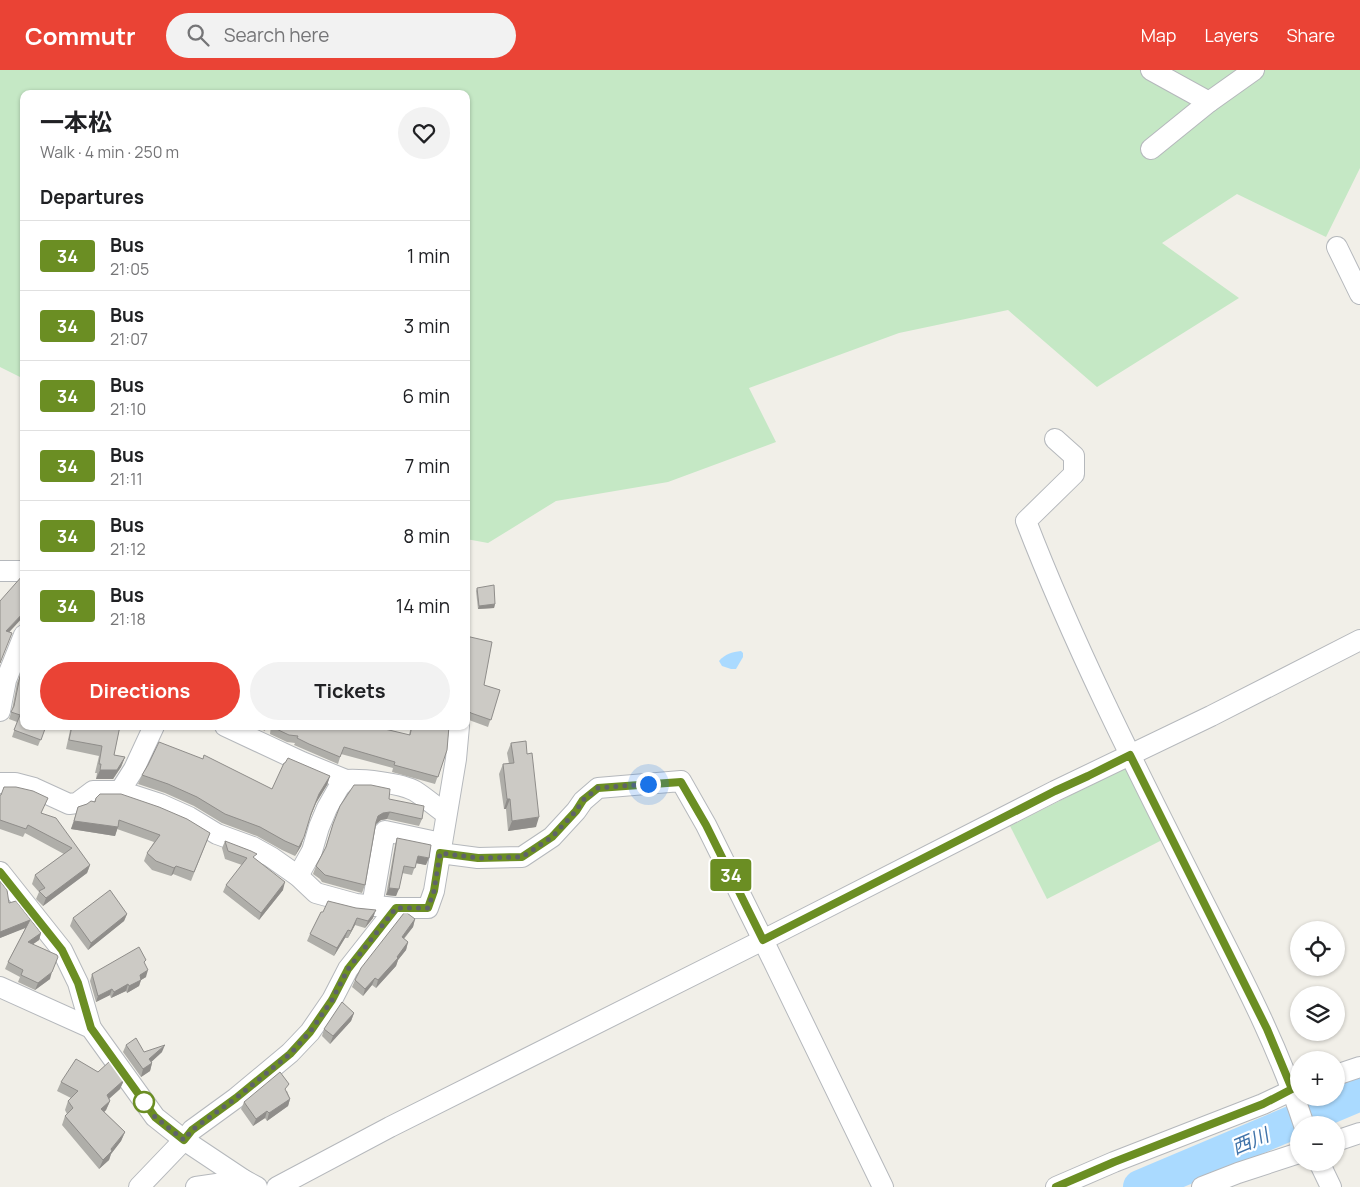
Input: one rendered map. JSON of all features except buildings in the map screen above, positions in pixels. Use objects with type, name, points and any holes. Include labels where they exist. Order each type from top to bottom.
[{"type":"street","points":[[1151,70],[1209,102]]},
{"type":"street","points":[[1151,149],[1209,102],[1254,70]]},
{"type":"street","points":[[1337,247],[1360,294]]},
{"type":"street","points":[[1055,439],[1074,456],[1074,474],[1026,521],[1055,594],[1130,755],[1290,1076]]},
{"type":"street","points":[[0,571],[20,571]]},
{"type":"street","points":[[277,1187],[390,1127],[763,940],[1046,795],[1211,716],[1360,640]]},
{"type":"street","points":[[0,711],[6,680],[20,645]]},
{"type":"street","points":[[120,791],[134,769],[152,730]]},
{"type":"street","points":[[234,730],[346,780],[372,780],[408,788],[446,814]]},
{"type":"street","points":[[0,783],[15,783],[34,788],[69,804],[77,803],[93,791],[120,791],[160,804],[189,817],[217,834],[253,847],[298,876],[316,893],[356,904],[396,908],[428,908],[434,891],[456,759],[459,730]]},
{"type":"street","points":[[298,876],[312,851],[327,808],[339,787],[346,780]]},
{"type":"street","points":[[372,906],[385,831],[478,858],[522,857],[552,837],[576,811],[583,800],[598,788],[681,782],[706,825],[883,1187]]},
{"type":"street","points":[[0,872],[62,950],[78,983],[91,1028],[155,1117],[184,1140],[251,1183]]},
{"type":"street","points":[[139,1187],[192,1130],[236,1098],[290,1054],[310,1032],[332,1000],[348,969],[396,908]]},
{"type":"street","points":[[0,987],[91,1028]]},
{"type":"street","points":[[1345,1072],[1360,1067]]},
{"type":"street","points":[[1056,1187],[1114,1162],[1263,1104],[1290,1091]]},
{"type":"street","points":[[1345,1138],[1360,1133]]},
{"type":"street","points":[[1202,1187],[1290,1156]]},
{"type":"street","points":[[1323,1171],[1331,1187]]},
{"type":"street","points":[[196,1187],[251,1183]]},
{"type":"green space","points":[[0,70],[1360,70],[1360,168],[1326,237],[1237,194],[1162,243],[1239,298],[1097,387],[1008,310],[899,333],[749,388],[776,442],[668,482],[556,501],[488,543],[470,540],[470,90],[20,90],[20,377],[0,367]]},
{"type":"green space","points":[[1127,767],[1164,839],[1047,899],[1010,826]]},
{"type":"water","points":[[741,651],[743,657],[736,669],[722,666],[719,661],[724,657]]},
{"type":"waterway","name":"西川","points":[[1140,1187],[1360,1094]]},
{"type":"bus line","name":"34","points":[[0,872],[62,950],[78,983],[91,1028],[155,1117],[184,1140],[192,1130],[236,1098],[290,1054],[310,1032],[332,1000],[348,969],[396,908],[428,908],[434,891],[440,853],[478,858],[522,857],[552,837],[576,811],[583,800],[598,788],[681,782],[706,825],[763,940],[1055,791],[1130,755],[1267,1029],[1292,1089],[1263,1104],[1114,1162],[1056,1187]]},
{"type":"route","points":[[144,1102],[155,1117],[184,1140],[192,1130],[236,1098],[290,1054],[310,1032],[332,1000],[348,969],[396,908],[428,908],[434,891],[440,853],[478,858],[522,857],[552,837],[576,811],[583,800],[598,788],[648,784]]}]
